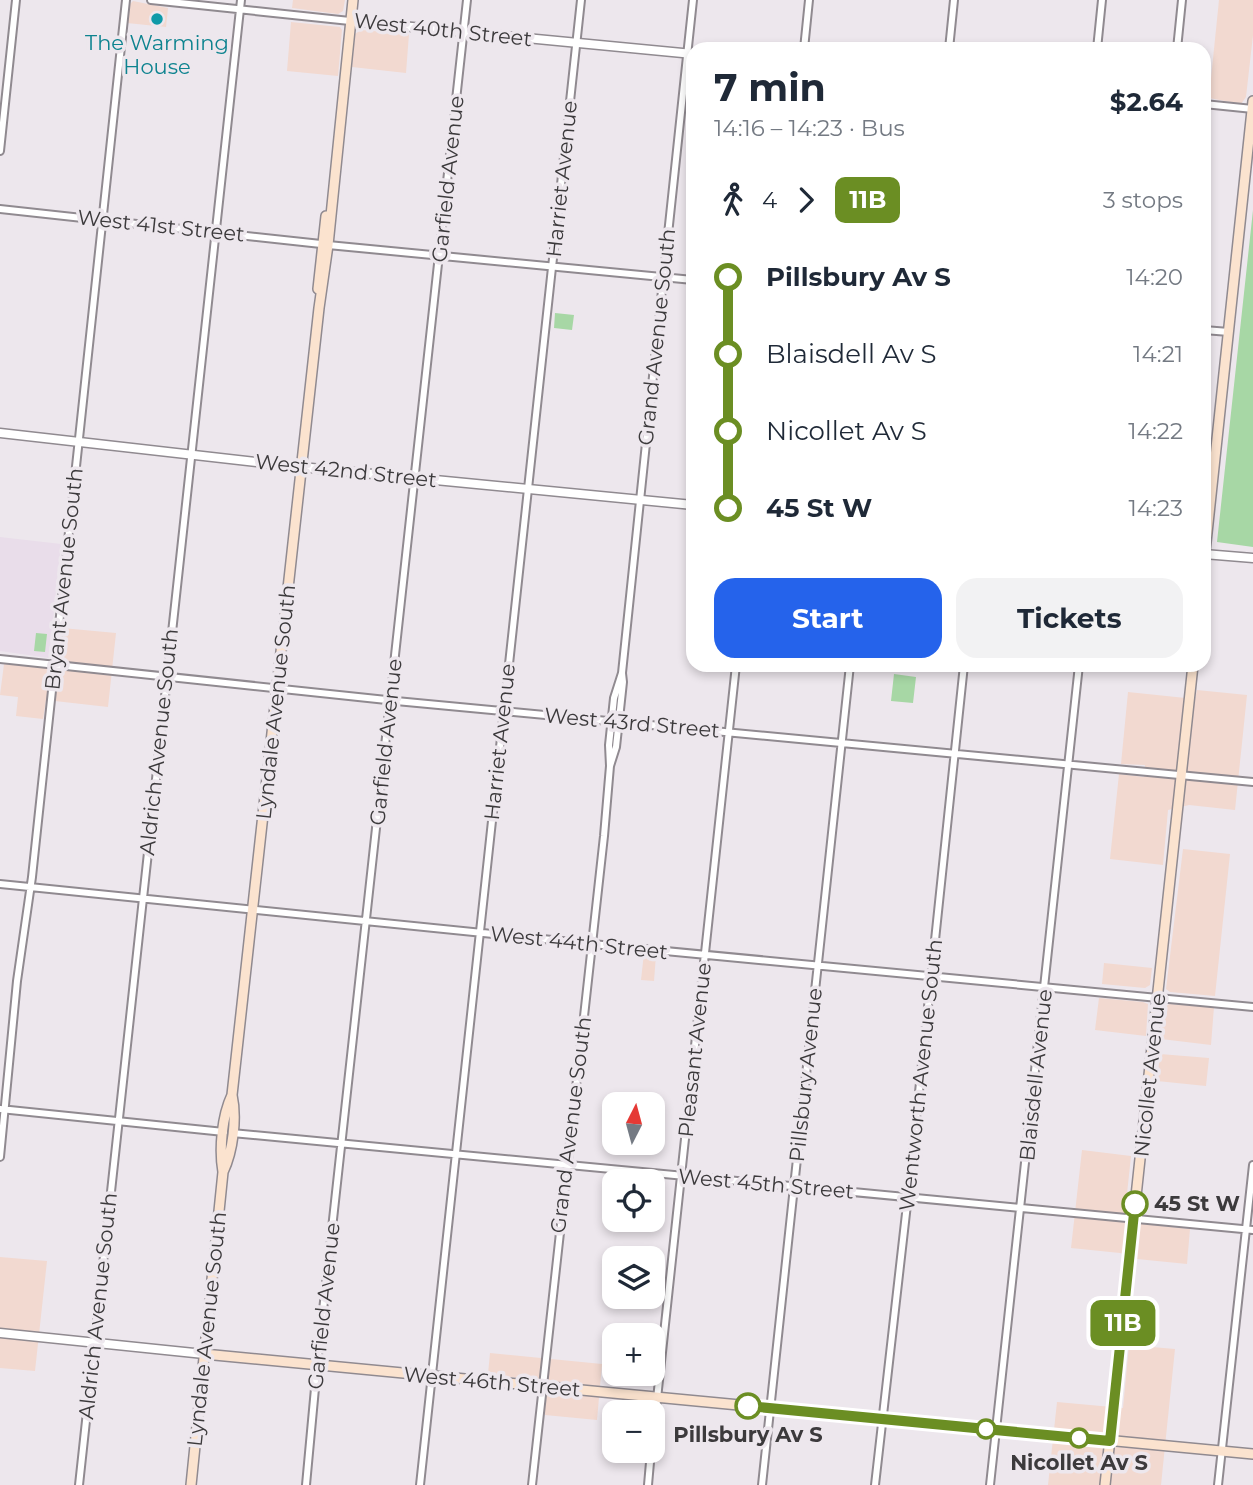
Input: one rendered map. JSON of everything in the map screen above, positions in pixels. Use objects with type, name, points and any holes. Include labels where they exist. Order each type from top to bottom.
[{"type":"main road","name":"Lyndale Avenue South","points":[[191,1485],[223,1172],[227,1164],[227,1106],[232,1095],[353,0]]},
{"type":"main road","points":[[1211,492],[1253,101]]},
{"type":"main road","name":"Nicollet Avenue","points":[[1105,1485],[1192,672]]},
{"type":"main road","name":"West 46th Street","points":[[204,1354],[1253,1454]]},
{"type":"street","points":[[0,151],[16,0]]},
{"type":"street","name":"Bryant Avenue South","points":[[0,1157],[2,1109],[31,887],[126,0]]},
{"type":"street","name":"West 40th Street","points":[[150,0],[686,54]]},
{"type":"street","name":"Aldrich Avenue South","points":[[79,1485],[241,0]]},
{"type":"street","name":"Garfield Avenue","points":[[306,1485],[467,0]]},
{"type":"street","name":"Harriet Avenue","points":[[420,1485],[581,0]]},
{"type":"street","name":"Grand Avenue South","points":[[691,42],[693,0]]},
{"type":"street","points":[[805,42],[809,0]]},
{"type":"street","points":[[950,42],[954,0]]},
{"type":"street","points":[[1098,42],[1102,0]]},
{"type":"street","points":[[1178,42],[1182,0]]},
{"type":"street","name":"Grand Avenue South","points":[[532,1485],[610,766],[616,747],[615,721],[623,682],[639,500],[686,90]]},
{"type":"street","points":[[1211,105],[1253,109]]},
{"type":"street","name":"West 41st Street","points":[[0,209],[686,280]]},
{"type":"street","points":[[1211,331],[1229,332]]},
{"type":"street","name":"West 42nd Street","points":[[0,433],[301,467],[686,504]]},
{"type":"street","points":[[1211,555],[1253,558]]},
{"type":"street","name":"West 43rd Street","points":[[0,659],[503,711],[1253,782]]},
{"type":"street","name":"Pleasant Avenue","points":[[657,1400],[735,672]]},
{"type":"street","name":"Pillsbury Avenue","points":[[762,1485],[849,672]]},
{"type":"street","name":"Wentworth Avenue South","points":[[875,1485],[963,672]]},
{"type":"street","name":"Blaisdell Avenue","points":[[990,1485],[1078,672]]},
{"type":"street","name":"West 44th Street","points":[[0,884],[252,911],[1253,1007]]},
{"type":"street","name":"West 45th Street","points":[[2,1109],[1249,1229]]},
{"type":"street","points":[[1217,1485],[1249,1229],[1253,1165]]},
{"type":"street","name":"West 46th Street","points":[[0,1333],[204,1354]]},
{"type":"street","points":[[648,1485],[650,1463]]},
{"type":"shaded area","points":[[293,0],[345,0],[343,11],[338,14],[292,8]]},
{"type":"shaded area","points":[[1219,0],[1253,0],[1253,35],[1246,97],[1241,104],[1211,98]]},
{"type":"shaded area","points":[[133,1],[168,8],[166,27],[127,23],[129,5]]},
{"type":"shaded area","points":[[291,22],[340,27],[342,30],[338,76],[287,71]]},
{"type":"shaded area","points":[[361,30],[409,34],[406,73],[352,67],[355,34]]},
{"type":"shaded area","points":[[0,537],[61,544],[49,658],[0,651]]},
{"type":"shaded area","points":[[62,628],[116,633],[108,707],[46,700],[43,719],[16,716],[18,697],[0,695],[4,664],[56,667]]},
{"type":"shaded area","points":[[1197,690],[1247,695],[1235,810],[1189,805],[1168,810],[1163,865],[1110,859],[1119,774],[1144,777],[1145,765],[1121,764],[1128,692],[1195,699]]},
{"type":"shaded area","points":[[1183,849],[1230,854],[1215,996],[1170,992],[1166,989]]},
{"type":"shaded area","points":[[644,953],[656,955],[654,981],[641,980]]},
{"type":"shaded area","points":[[1104,963],[1152,968],[1150,985],[1145,988],[1102,984]]},
{"type":"shaded area","points":[[1099,998],[1148,1004],[1146,1036],[1095,1030]]},
{"type":"shaded area","points":[[1169,1004],[1214,1007],[1211,1045],[1161,1039],[1164,1008]]},
{"type":"shaded area","points":[[1160,1054],[1209,1058],[1206,1086],[1157,1081]]},
{"type":"shaded area","points":[[1082,1150],[1131,1156],[1124,1222],[1190,1229],[1187,1264],[1071,1248]]},
{"type":"shaded area","points":[[0,1257],[47,1261],[35,1371],[0,1368]]},
{"type":"shaded area","points":[[1129,1345],[1175,1349],[1161,1485],[1048,1485],[1057,1402],[1123,1408]]},
{"type":"shaded area","points":[[490,1353],[602,1364],[597,1420],[545,1415],[545,1382],[488,1374]]},
{"type":"green space","points":[[1253,210],[1253,547],[1217,542]]},
{"type":"green space","points":[[555,313],[574,315],[572,330],[554,328]]},
{"type":"green space","points":[[36,633],[47,634],[45,652],[34,651]]},
{"type":"green space","points":[[894,674],[916,677],[913,703],[891,701]]},
{"type":"bus line","name":"11B","points":[[748,1406],[1110,1441],[1135,1204]]},
{"type":"place","name":"The Warming House","points":[[157,19]]},
{"type":"place","name":"45 St W","points":[[1135,1204]]},
{"type":"place","name":"Pillsbury Av S","points":[[748,1406]]},
{"type":"place","name":"Nicollet Av S","points":[[1079,1438]]}]
